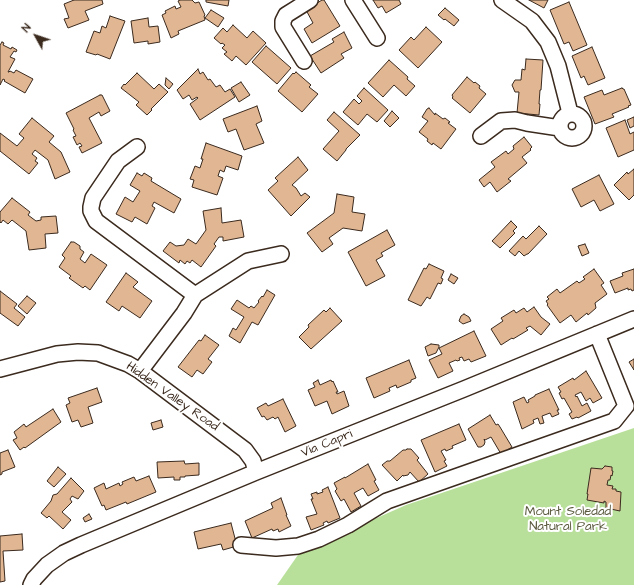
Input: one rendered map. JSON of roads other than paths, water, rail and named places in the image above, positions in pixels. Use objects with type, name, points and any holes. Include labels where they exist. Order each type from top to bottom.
[{"type":"street","points":[[304,61],[283,27],[283,21],[286,15],[310,0]]},
{"type":"street","points":[[353,0],[377,38]]},
{"type":"street","points":[[502,0],[532,21],[548,42],[558,66],[570,114]]},
{"type":"street","points":[[570,114],[577,114],[583,120],[584,127],[581,134],[574,138],[563,135],[560,128],[563,117],[570,114]]},
{"type":"street","points":[[481,136],[501,121],[515,120],[560,128]]},
{"type":"street","points":[[137,147],[118,161],[93,198],[91,211],[96,221],[195,294]]},
{"type":"street","points":[[140,371],[184,313],[195,294],[248,261],[281,254]]},
{"type":"street","name":"Via Capri","points":[[31,585],[34,579],[47,565],[64,553],[88,542],[256,472],[634,319]]},
{"type":"street","points":[[241,545],[291,548],[319,539],[348,525],[386,501],[614,421],[626,406],[597,334]]},
{"type":"street","name":"Hidden Valley Road","points":[[0,369],[57,354],[78,352],[98,353],[128,364],[140,371],[245,450],[253,462],[256,472]]},
{"type":"park label","name":"Mount Soledad Natural Park","points":[[568,520]]}]
